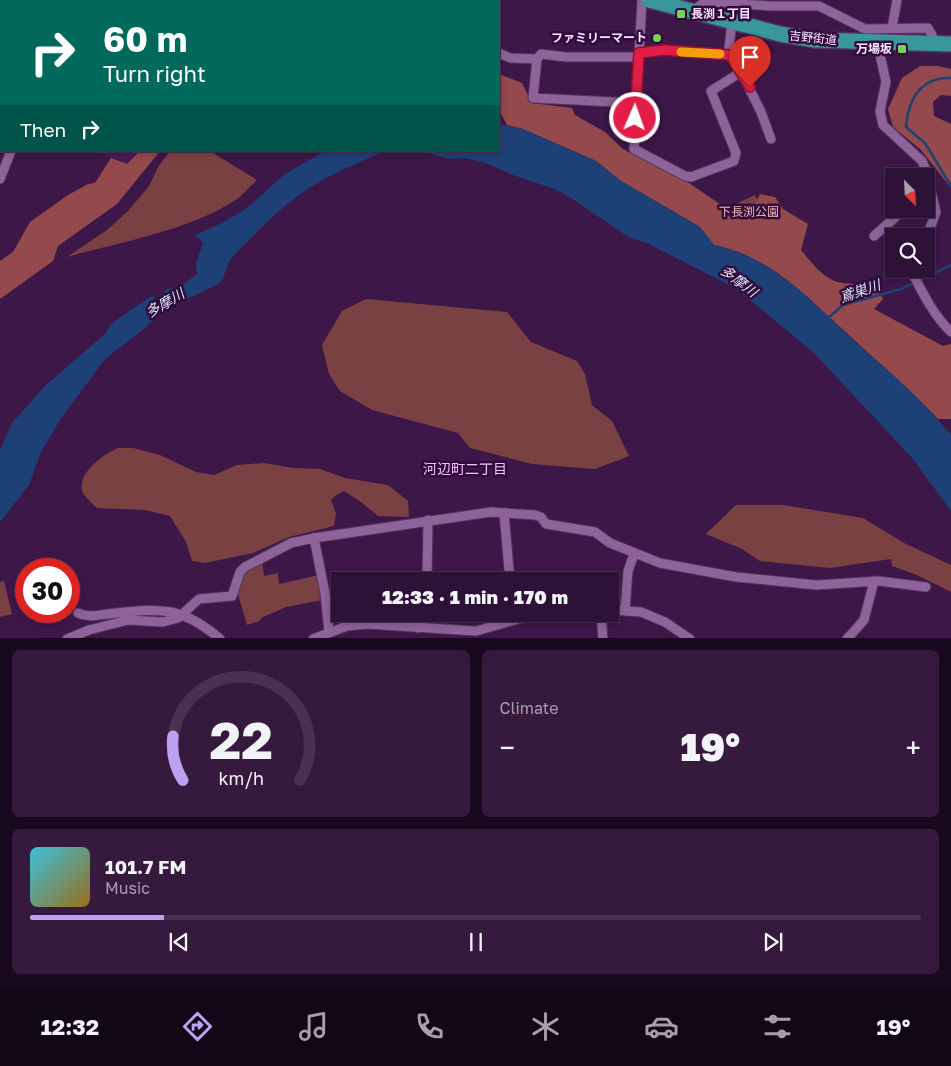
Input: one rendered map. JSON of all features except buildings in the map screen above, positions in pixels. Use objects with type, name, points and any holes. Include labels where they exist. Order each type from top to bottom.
[{"type":"highway","name":"吉野街道","points":[[649,0],[780,34],[815,40],[951,44]]},
{"type":"street","points":[[642,0],[634,149],[685,176],[691,177],[734,162],[736,153],[712,91],[741,72]]},
{"type":"street","points":[[892,28],[897,0]]},
{"type":"street","points":[[691,12],[705,2],[771,6],[819,3],[865,29],[928,28],[934,43]]},
{"type":"street","points":[[732,22],[730,55],[758,104],[771,139]]},
{"type":"street","points":[[878,41],[886,82],[880,111],[883,125],[922,161],[923,168]]},
{"type":"street","points":[[635,103],[533,98],[537,59],[541,54],[546,53],[566,57],[638,55],[664,50],[730,55]]},
{"type":"street","points":[[500,53],[510,58],[537,59]]},
{"type":"street","points":[[0,179],[7,155]]},
{"type":"street","points":[[874,236],[895,218]]},
{"type":"street","points":[[916,278],[943,324],[951,332]]},
{"type":"street","points":[[67,638],[128,620],[163,622],[185,614],[194,602],[199,599],[232,596],[240,572],[250,563],[291,543],[428,520],[491,512],[534,515],[540,517],[546,524],[594,532],[610,543],[634,554],[677,566],[762,581],[816,585],[874,581],[926,587]]},
{"type":"street","points":[[504,513],[509,572]]},
{"type":"street","points":[[428,520],[428,572]]},
{"type":"street","points":[[314,538],[325,593],[329,632]]},
{"type":"street","points":[[625,610],[628,571],[634,554]]},
{"type":"street","points":[[847,638],[864,620],[874,581]]},
{"type":"street","points":[[80,614],[88,616],[140,610],[185,614],[220,638]]},
{"type":"street","points":[[619,610],[641,612],[666,622],[690,638]]},
{"type":"street","points":[[418,622],[418,628]]},
{"type":"street","points":[[313,638],[347,626],[368,624],[470,631],[498,622]]},
{"type":"street","points":[[602,622],[603,638]]},
{"type":"shaded area","points":[[920,66],[938,66],[951,69],[951,96],[941,95],[933,102],[934,116],[951,124],[951,188],[921,150],[893,127],[888,109],[902,78]]},
{"type":"shaded area","points":[[500,74],[522,83],[532,103],[572,108],[575,115],[605,132],[623,149],[686,181],[743,220],[751,214],[760,194],[775,197],[783,209],[808,224],[801,250],[825,276],[840,283],[875,283],[883,299],[874,309],[943,346],[951,344],[951,419],[938,419],[907,388],[805,295],[772,270],[754,259],[714,245],[700,227],[621,181],[596,161],[523,129],[507,125],[500,112]]},
{"type":"shaded area","points":[[97,152],[139,152],[127,165]]},
{"type":"shaded area","points":[[139,152],[159,152],[117,204],[58,246],[53,261],[0,299],[0,261],[13,252],[30,222],[68,195],[88,184],[95,183],[111,158],[127,164]]},
{"type":"green space","points":[[169,152],[212,152],[257,180],[234,201],[196,220],[153,235],[67,257],[107,230],[128,211],[149,186],[158,167]]},
{"type":"green space","name":"下長渕公園","points":[[755,195],[766,219],[742,230],[731,206]]},
{"type":"green space","points":[[366,299],[507,312],[531,342],[577,361],[585,374],[592,405],[612,421],[629,456],[595,469],[532,464],[470,448],[458,433],[372,410],[340,391],[329,374],[322,345],[342,311]]},
{"type":"green space","points":[[118,448],[133,448],[160,455],[196,472],[214,475],[237,465],[264,463],[294,468],[320,469],[345,478],[388,485],[408,501],[409,517],[378,516],[344,491],[331,500],[336,513],[334,526],[289,537],[253,553],[205,563],[192,561],[186,542],[170,516],[145,510],[97,508],[83,493],[83,479],[87,472],[99,460]]},
{"type":"green space","points":[[736,505],[783,505],[863,518],[904,543],[951,565],[951,592],[917,575],[892,566],[891,559],[830,568],[760,561],[742,549],[706,534]]},
{"type":"green space","points":[[262,559],[264,576],[278,573],[279,584],[319,575],[322,600],[286,607],[261,618],[260,621],[247,625],[237,591],[242,573]]},
{"type":"green space","points":[[4,581],[12,614],[0,617],[0,582]]},
{"type":"water","name":"多摩川","points":[[500,124],[523,129],[596,161],[621,181],[700,227],[714,245],[735,251],[773,270],[806,296],[904,385],[951,435],[951,511],[913,459],[815,354],[737,289],[647,243],[630,238],[565,194],[486,163],[464,158],[449,159],[425,152],[500,152]]},
{"type":"water","name":"多摩川","points":[[324,152],[383,152],[330,176],[292,200],[234,255],[218,284],[160,312],[145,328],[105,359],[60,420],[41,452],[29,485],[0,522],[0,450],[12,423],[47,384],[106,333],[112,323],[150,297],[154,296],[153,300],[156,300],[167,289],[172,288],[176,290],[197,274],[196,264],[203,243],[195,235],[222,223],[247,208],[285,174]]},
{"type":"waterway","name":"鳶巣川","points":[[951,78],[932,81],[918,92],[910,107],[906,127],[925,143],[951,186]]},
{"type":"waterway","name":"鳶巣川","points":[[828,318],[843,305],[901,289],[951,265]]},
{"type":"slow traffic","points":[[681,52],[720,54]]},
{"type":"place","name":"長渕１丁目","points":[[681,14]]},
{"type":"place","name":"ファミリーマート","points":[[657,38]]},
{"type":"place","name":"万場坂","points":[[902,49]]},
{"type":"district","name":"河辺町二丁目","points":[[465,469]]},
{"type":"route","points":[[635,118],[639,53],[664,50],[730,55],[750,87]]}]
